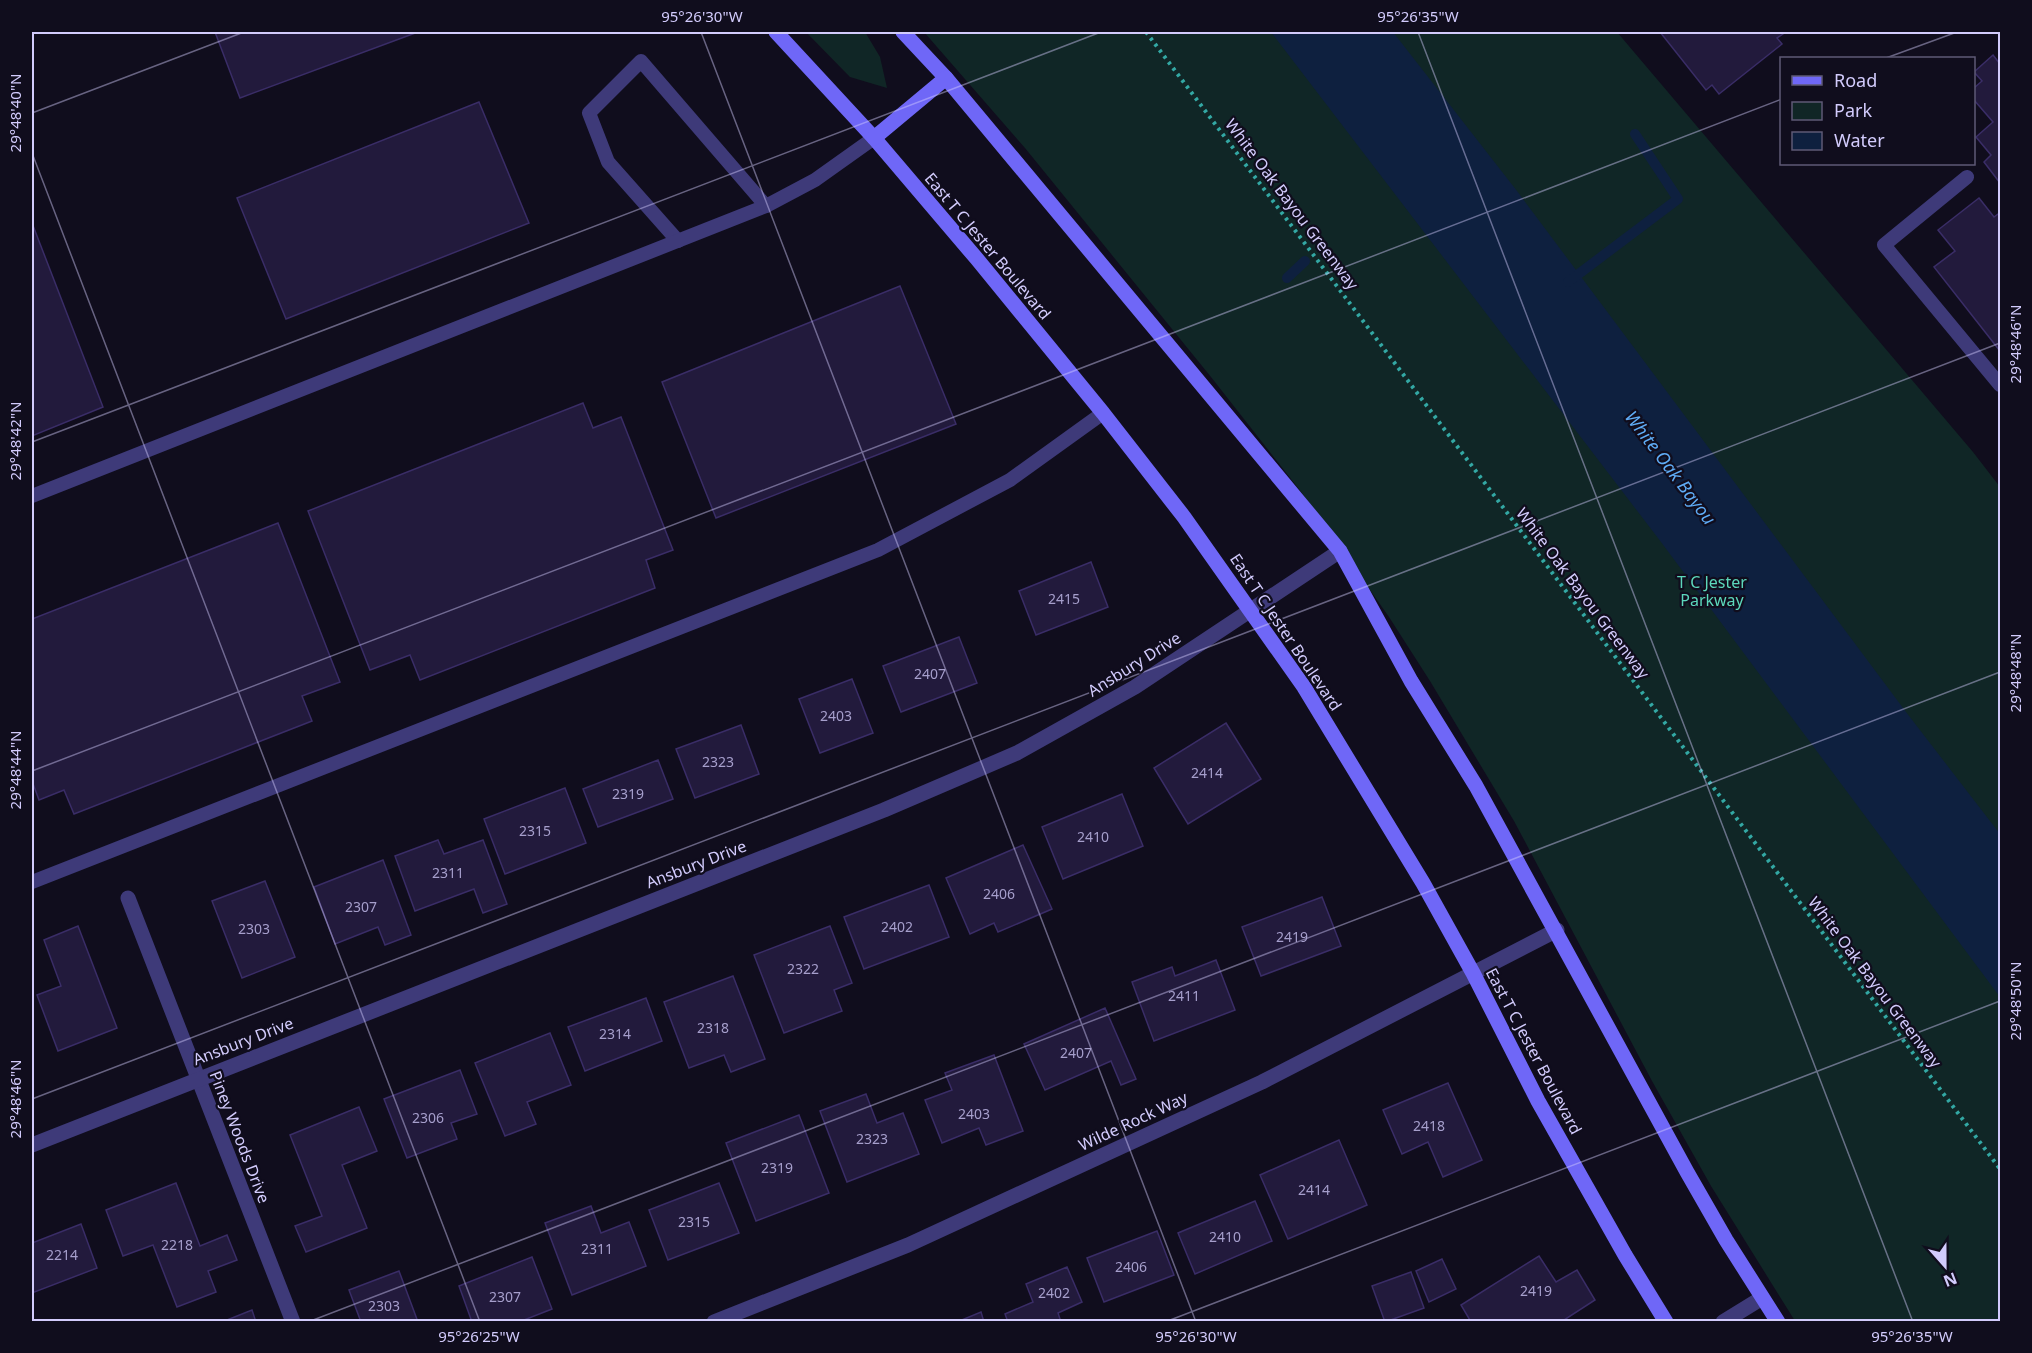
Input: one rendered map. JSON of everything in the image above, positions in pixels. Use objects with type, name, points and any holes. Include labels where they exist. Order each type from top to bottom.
[{"type":"street","name":"East T C Jester Boulevard","points":[[777,32],[874,138],[1102,412],[1184,517],[1304,687],[1362,779],[1423,883],[1473,973],[1538,1101],[1625,1255],[1666,1322]]},
{"type":"street","points":[[903,32],[946,78],[1340,551],[1411,681],[1476,786],[1557,930],[1640,1089],[1715,1221],[1778,1322]]},
{"type":"street","points":[[874,138],[946,78]]},
{"type":"street","name":"Ansbury Drive","points":[[32,1145],[197,1078],[884,810],[1017,753],[1135,687],[1340,551]]},
{"type":"street","name":"Piney Woods Drive","points":[[128,898],[293,1322]]},
{"type":"street","name":"Wilde Rock Way","points":[[714,1322],[908,1245],[1262,1082],[1557,930]]},
{"type":"street","points":[[1723,1322],[1762,1298]]},
{"type":"lane","points":[[678,241],[608,162],[589,113],[640,61],[766,206]]},
{"type":"lane","points":[[32,496],[766,206],[815,180],[874,138]]},
{"type":"lane","points":[[1967,177],[1884,245],[2001,385]]},
{"type":"lane","points":[[32,882],[878,550],[1010,480],[1102,412]]},
{"type":"path","name":"White Oak Bayou Greenway","points":[[1146,32],[2001,1169]]},
{"type":"green space","points":[[806,32],[865,32],[880,57],[887,88],[850,77]]},
{"type":"green space","name":"T C Jester Parkway","points":[[924,32],[1617,32],[1973,452],[2000,487],[2000,1321],[1795,1321],[1711,1186],[1652,1081],[1514,821],[1389,617],[1302,493],[1211,377],[1025,148]]},
{"type":"water","name":"White Oak Bayou","points":[[1271,32],[1393,32],[1517,191],[1906,712],[2000,834],[2000,997],[1661,542]]},
{"type":"building","points":[[215,32],[418,32],[240,98]]},
{"type":"building","points":[[1660,32],[1781,32],[1783,34],[1777,38],[1782,44],[1719,94],[1712,85],[1706,90]]},
{"type":"building","points":[[1993,55],[2000,64],[2000,183],[1984,162],[1991,155],[1976,137],[1993,122],[1975,101],[1975,87],[1982,81],[1975,71]]},
{"type":"building","points":[[479,102],[529,223],[286,319],[237,198]]},
{"type":"building","points":[[1979,198],[1994,217],[1998,214],[2000,217],[2000,351],[1934,267],[1955,251],[1938,230]]},
{"type":"building","points":[[32,223],[103,407],[32,436]]},
{"type":"building","points":[[900,286],[956,424],[716,518],[662,382]]},
{"type":"building","points":[[583,403],[593,428],[621,417],[673,550],[646,560],[655,588],[420,680],[410,655],[370,670],[308,511]]},
{"type":"building","points":[[278,523],[340,682],[302,696],[312,721],[74,814],[64,790],[39,800],[32,781],[32,619]]},
{"type":"building","points":[[1091,562],[1108,607],[1036,635],[1019,591]]},
{"type":"building","points":[[959,637],[977,683],[901,712],[883,666]]},
{"type":"building","points":[[852,679],[873,733],[820,753],[799,699]]},
{"type":"building","points":[[1226,723],[1261,779],[1188,824],[1154,768]]},
{"type":"building","points":[[741,725],[759,774],[695,798],[676,749]]},
{"type":"building","points":[[658,760],[673,799],[598,827],[583,789]]},
{"type":"building","points":[[565,788],[586,843],[505,874],[484,819]]},
{"type":"building","points":[[1122,794],[1143,846],[1063,879],[1042,827]]},
{"type":"building","points":[[438,840],[444,854],[483,840],[507,904],[483,913],[474,889],[415,911],[395,856]]},
{"type":"building","points":[[1023,845],[1052,909],[998,932],[994,923],[970,934],[946,878]]},
{"type":"building","points":[[383,860],[411,935],[385,945],[378,927],[335,944],[314,887]]},
{"type":"building","points":[[265,881],[295,957],[242,978],[212,901]]},
{"type":"building","points":[[929,885],[949,937],[864,969],[844,917]]},
{"type":"building","points":[[1322,897],[1341,946],[1261,976],[1242,927]]},
{"type":"building","points":[[78,926],[117,1028],[58,1051],[37,995],[61,986],[44,940]]},
{"type":"building","points":[[830,926],[852,983],[834,990],[842,1011],[784,1033],[754,955]]},
{"type":"building","points":[[1216,960],[1235,1010],[1154,1041],[1132,982],[1172,967],[1175,976]]},
{"type":"building","points":[[733,976],[765,1059],[731,1072],[724,1055],[689,1068],[664,1002]]},
{"type":"building","points":[[646,998],[662,1041],[585,1071],[568,1027]]},
{"type":"building","points":[[1105,1008],[1136,1079],[1121,1085],[1111,1061],[1045,1090],[1024,1044]]},
{"type":"building","points":[[550,1033],[571,1085],[527,1102],[536,1124],[505,1136],[475,1063]]},
{"type":"building","points":[[994,1055],[1023,1131],[986,1145],[979,1128],[942,1143],[925,1100],[952,1090],[945,1073]]},
{"type":"building","points":[[460,1070],[477,1114],[451,1123],[457,1139],[407,1158],[384,1099]]},
{"type":"building","points":[[1448,1083],[1482,1160],[1443,1177],[1428,1142],[1402,1154],[1383,1110]]},
{"type":"building","points":[[866,1094],[877,1123],[903,1113],[919,1154],[847,1182],[820,1111]]},
{"type":"building","points":[[359,1107],[377,1151],[342,1165],[367,1228],[306,1252],[295,1226],[322,1216],[290,1135]]},
{"type":"building","points":[[799,1115],[829,1193],[756,1221],[726,1143]]},
{"type":"building","points":[[1339,1140],[1367,1205],[1288,1239],[1260,1175]]},
{"type":"building","points":[[176,1183],[200,1246],[227,1235],[237,1260],[208,1271],[216,1292],[177,1307],[153,1245],[123,1256],[106,1210]]},
{"type":"building","points":[[719,1183],[739,1233],[668,1260],[649,1210]]},
{"type":"building","points":[[1255,1201],[1272,1241],[1195,1274],[1178,1233]]},
{"type":"building","points":[[591,1206],[601,1233],[629,1222],[646,1266],[572,1295],[545,1223]]},
{"type":"building","points":[[81,1224],[97,1268],[32,1293],[32,1243]]},
{"type":"building","points":[[1157,1231],[1174,1275],[1104,1302],[1087,1258]]},
{"type":"building","points":[[1539,1256],[1556,1282],[1577,1270],[1595,1300],[1561,1322],[1471,1322],[1461,1305]]},
{"type":"building","points":[[532,1257],[552,1309],[519,1322],[472,1322],[459,1286]]},
{"type":"building","points":[[1442,1259],[1456,1289],[1429,1302],[1416,1271]]},
{"type":"building","points":[[1067,1267],[1082,1302],[1058,1313],[1061,1322],[1008,1322],[1005,1314],[1033,1302],[1026,1284]]},
{"type":"building","points":[[399,1271],[418,1322],[361,1322],[349,1290]]},
{"type":"building","points":[[1411,1272],[1424,1308],[1385,1322],[1372,1286]]},
{"type":"building","points":[[252,1310],[256,1322],[222,1322]]},
{"type":"building","points":[[981,1312],[984,1322],[957,1322]]},
{"type":"waterway","points":[[1568,282],[1678,199],[1635,134]]},
{"type":"waterway","points":[[1287,278],[1305,261]]}]
